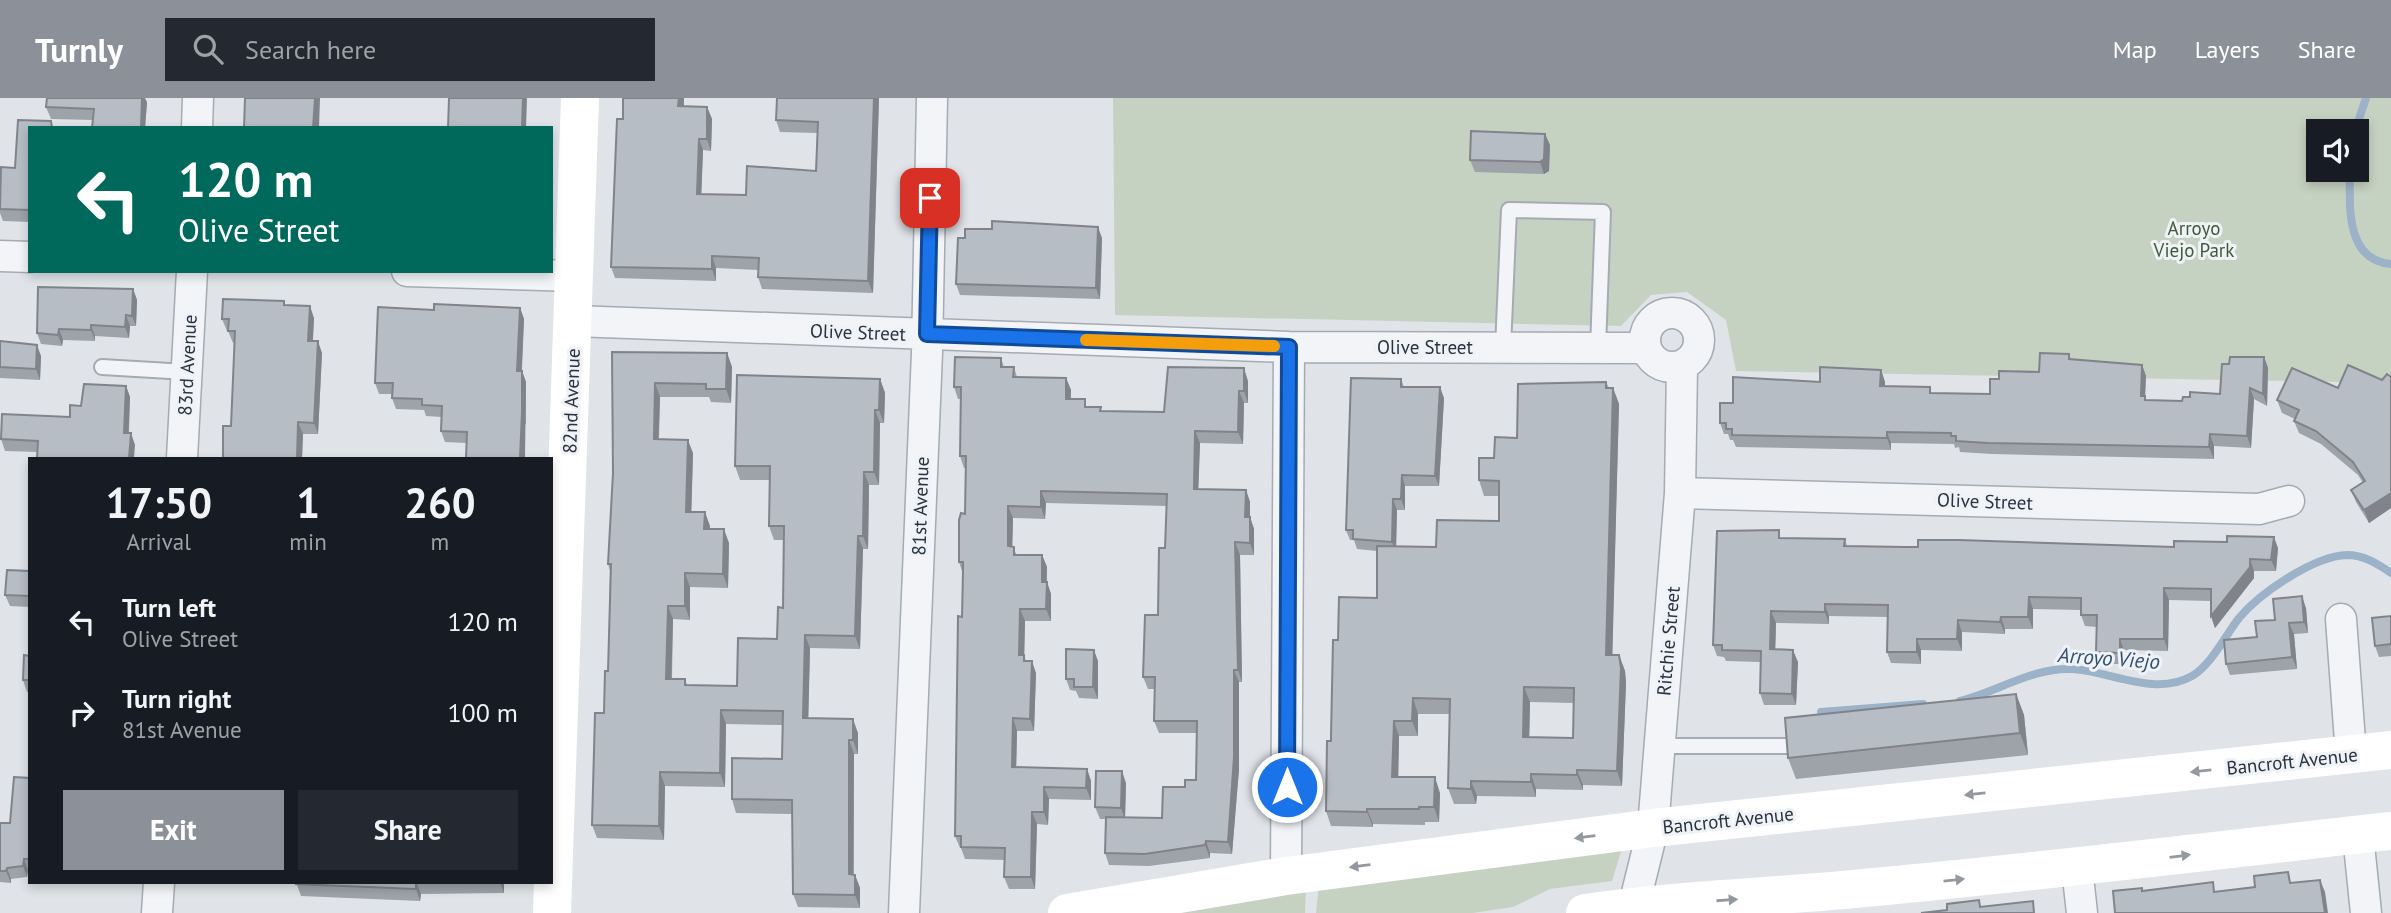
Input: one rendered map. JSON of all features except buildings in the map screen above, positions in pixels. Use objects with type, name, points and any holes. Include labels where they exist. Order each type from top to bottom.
[{"type":"main road","name":"82nd Avenue","points":[[552,913],[580,98]]},
{"type":"main road","name":"Bancroft Avenue","points":[[1067,913],[1286,876],[1653,828],[2391,750]]},
{"type":"main road","points":[[1585,913],[1776,905],[2375,833]]},
{"type":"street","points":[[197,126],[198,98]]},
{"type":"street","name":"81st Avenue","points":[[904,913],[927,334],[932,98]]},
{"type":"street","points":[[0,256],[28,257]]},
{"type":"street","name":"83rd Avenue","points":[[182,457],[192,273]]},
{"type":"street","points":[[474,273],[575,276]]},
{"type":"street","points":[[1671,313],[1680,314],[1693,322],[1699,339],[1691,360],[1682,366],[1661,365],[1646,348],[1647,329],[1656,318],[1671,313]]},
{"type":"street","name":"Olive Street","points":[[574,321],[1289,347],[1646,348]]},
{"type":"street","points":[[1286,876],[1289,347]]},
{"type":"street","name":"Ritchie Street","points":[[1633,909],[1653,828],[1680,493],[1682,366]]},
{"type":"street","name":"Olive Street","points":[[1680,493],[2259,509],[2289,500]]},
{"type":"street","points":[[2341,619],[2351,755]]},
{"type":"street","points":[[2367,913],[2375,833]]},
{"type":"street","points":[[2077,868],[2081,913]]},
{"type":"street","points":[[157,913],[159,884]]},
{"type":"lane","points":[[1503,348],[1509,211],[1603,212],[1598,348]]},
{"type":"lane","points":[[102,367],[187,372]]},
{"type":"lane","points":[[1660,746],[1786,746]]},
{"type":"green space","name":"Arroyo Viejo Park","points":[[1113,98],[2391,98],[2391,383],[1736,371],[1726,320],[1687,292],[1651,295],[1621,326],[1115,315]]},
{"type":"green space","points":[[1623,845],[1612,881],[1550,889],[1513,907],[1473,913],[1316,913],[1319,884]]},
{"type":"green space","points":[[1306,888],[1305,913],[1157,913]]},
{"type":"waterway","name":"Arroyo Viejo","points":[[2359,119],[2366,98]]},
{"type":"waterway","name":"Arroyo Viejo","points":[[2350,182],[2351,213],[2357,241],[2365,252],[2376,260],[2391,264]]},
{"type":"waterway","name":"Arroyo Viejo","points":[[1960,701],[2029,676],[2058,669],[2087,671],[2148,684],[2178,682],[2192,676],[2206,664],[2248,608],[2274,587],[2304,569],[2334,557],[2353,555],[2376,563],[2391,573]]},
{"type":"waterway","name":"Arroyo Viejo","points":[[1821,712],[1923,704]]},
{"type":"slow traffic","points":[[1086,340],[1274,346]]},
{"type":"route","points":[[930,198],[927,334],[1289,347],[1287,787]]}]
